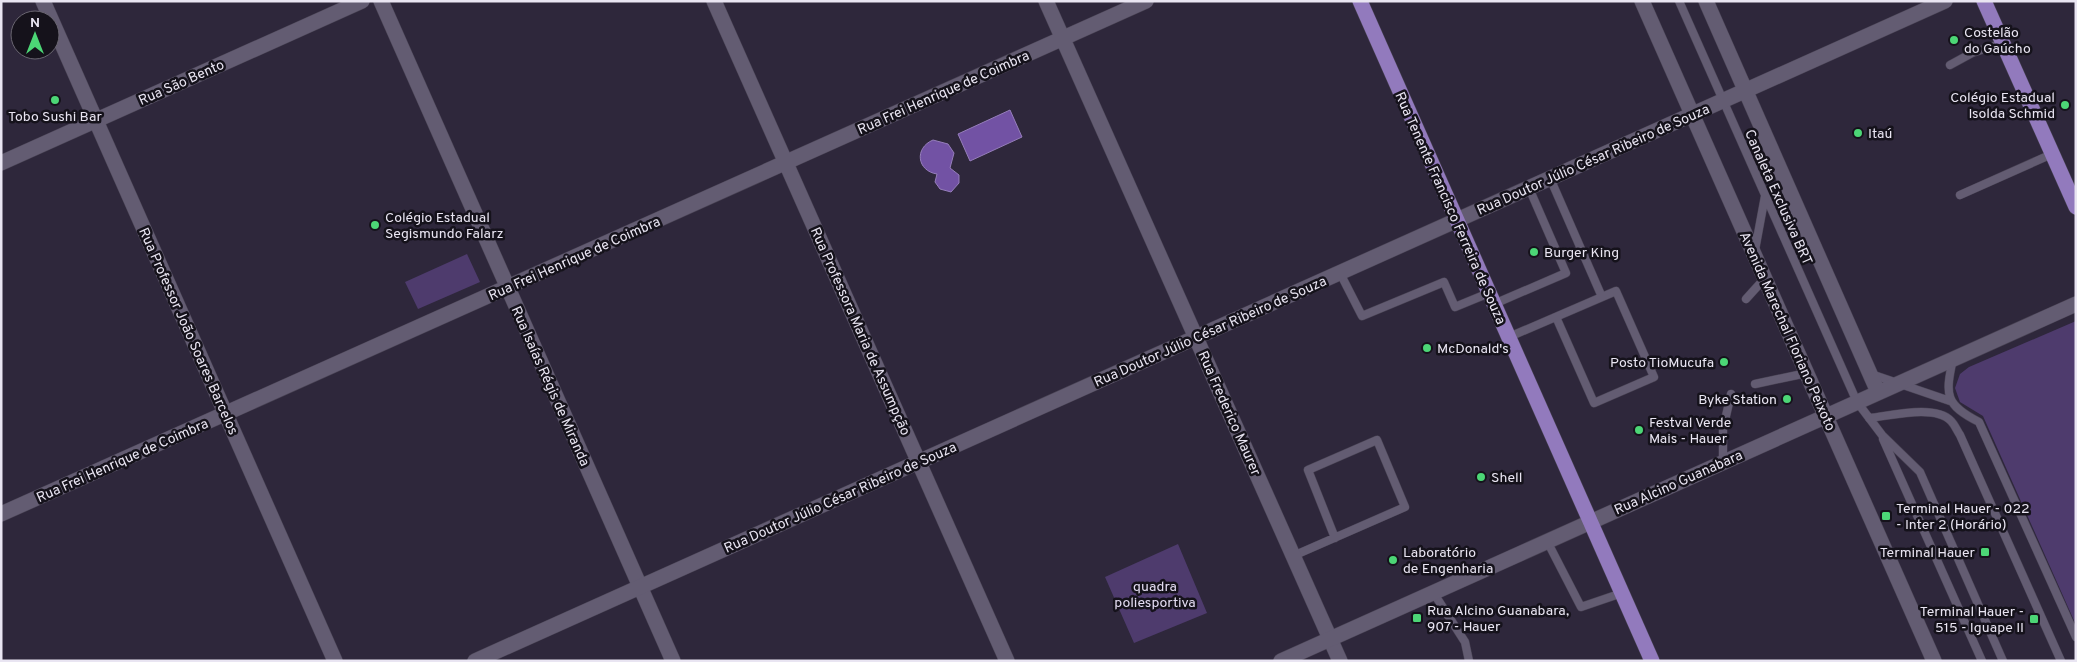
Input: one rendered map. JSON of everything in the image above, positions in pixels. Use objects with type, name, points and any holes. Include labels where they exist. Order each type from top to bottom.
[{"type":"main road","name":"Rua Tenente Francisco Ferreira de Souza","points":[[1360,1],[1652,661]]},
{"type":"main road","points":[[1984,1],[2076,207]]},
{"type":"street","name":"Rua Professor João Soares Barcelos","points":[[43,1],[335,661]]},
{"type":"street","name":"Rua São Bento","points":[[1,163],[362,1]]},
{"type":"street","name":"Rua Isaías Régis de Miranda","points":[[381,1],[673,661]]},
{"type":"street","name":"Rua Professora Maria de Assumpção","points":[[714,1],[1007,661]]},
{"type":"street","name":"Rua Frederico Maurer","points":[[1046,1],[1340,661]]},
{"type":"street","name":"Rua Frei Henrique de Coimbra","points":[[1,514],[1146,1]]},
{"type":"street","name":"Avenida Marechal Floriano Peixoto","points":[[1642,1],[1934,661]]},
{"type":"street","points":[[1706,1],[1878,392]]},
{"type":"street","name":"Rua Doutor Júlio César Ribeiro de Souza","points":[[475,661],[1945,1]]},
{"type":"street","name":"Rua Alcino Guanabara","points":[[1281,661],[2076,304]]},
{"type":"lane","name":"Canaleta Exclusiva BRT","points":[[1679,1],[1857,402],[1882,435]]},
{"type":"lane","points":[[1950,65],[1972,53],[2003,43]]},
{"type":"lane","points":[[1960,195],[2052,154]]},
{"type":"lane","points":[[1550,178],[1602,297]]},
{"type":"lane","points":[[1340,273],[1362,316],[1444,282],[1455,307],[1492,299],[1566,273],[1529,188]]},
{"type":"lane","points":[[1754,255],[1765,196]]},
{"type":"lane","points":[[1746,298],[1765,278]]},
{"type":"lane","points":[[1509,338],[1556,317],[1616,291],[1654,377],[1594,403],[1556,317]]},
{"type":"lane","points":[[1953,359],[1948,382],[1950,400],[1956,409],[1979,422],[2076,637]]},
{"type":"lane","points":[[1755,384],[1772,382],[1807,373]]},
{"type":"lane","points":[[1870,374],[1950,400]]},
{"type":"lane","points":[[1723,462],[1723,429],[1731,394]]},
{"type":"lane","points":[[1869,418],[1923,412],[1939,413],[1951,421],[1964,444],[2061,661]]},
{"type":"lane","points":[[1882,435],[1982,661]]},
{"type":"lane","points":[[1882,435],[1920,472],[2003,661]]},
{"type":"lane","points":[[1293,556],[1335,538],[1405,508],[1377,440],[1308,470],[1335,538]]},
{"type":"lane","points":[[1547,541],[1581,607],[1622,593]]},
{"type":"lane","points":[[1434,592],[1465,642],[1469,661]]},
{"type":"green space","points":[[467,254],[480,282],[418,309],[405,282]]},
{"type":"green space","points":[[2076,321],[2076,625],[1983,416],[1960,402],[1955,388],[1960,374],[1969,367]]},
{"type":"green space","name":"quadra poliesportiva","points":[[1178,544],[1207,613],[1134,643],[1105,577]]},
{"type":"shaded area","points":[[1010,110],[1022,137],[970,161],[958,134]]},
{"type":"shaded area","points":[[933,140],[948,144],[954,153],[950,168],[959,175],[959,183],[951,192],[940,189],[935,182],[937,174],[925,169],[920,159],[923,148]]},
{"type":"place","name":"Costelão do Gaúcho","points":[[1954,40]]},
{"type":"place","name":"Tobo Sushi Bar","points":[[55,100]]},
{"type":"place","name":"Colégio Estadual Isolda Schmid","points":[[2065,105]]},
{"type":"place","name":"Itaú","points":[[1858,133]]},
{"type":"place","name":"Colégio Estadual Segismundo Falarz","points":[[375,225]]},
{"type":"place","name":"Burger King","points":[[1534,252]]},
{"type":"place","name":"McDonald's","points":[[1427,348]]},
{"type":"place","name":"Posto TioMucufa","points":[[1724,362]]},
{"type":"place","name":"Byke Station","points":[[1787,399]]},
{"type":"place","name":"Festval Verde Mais - Hauer","points":[[1639,430]]},
{"type":"place","name":"Shell","points":[[1481,477]]},
{"type":"place","name":"Terminal Hauer - 022 - Inter 2 (Horário)","points":[[1886,516]]},
{"type":"place","name":"Terminal Hauer","points":[[1985,552]]},
{"type":"place","name":"Laboratório de Engenharia","points":[[1393,560]]},
{"type":"place","name":"Rua Alcino Guanabara, 907 - Hauer","points":[[1417,618]]},
{"type":"place","name":"Terminal Hauer - 515 - Iguape II","points":[[2034,619]]}]
